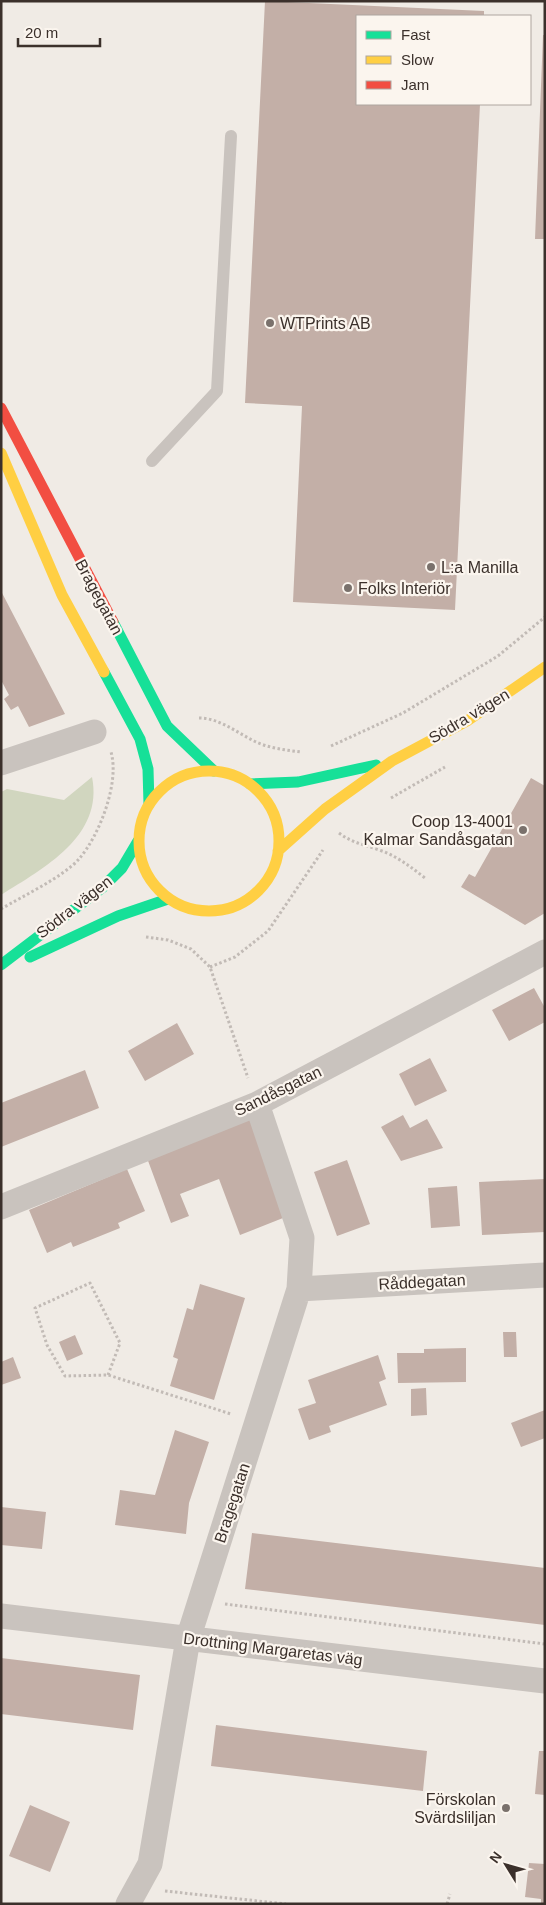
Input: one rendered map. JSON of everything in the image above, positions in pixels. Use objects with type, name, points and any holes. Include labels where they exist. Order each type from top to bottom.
[{"type":"main road","name":"Bragegatan","points":[[1,408],[167,726],[214,771]]},
{"type":"main road","name":"Bragegatan","points":[[1,453],[62,596],[140,739],[148,769],[149,804]]},
{"type":"main road","name":"Södra vägen","points":[[278,851],[325,809],[392,761],[467,721],[545,667]]},
{"type":"main road","name":"Södra vägen","points":[[250,784],[282,785],[316,781],[392,761]]},
{"type":"main road","points":[[214,771],[233,775],[250,784],[264,797],[273,814],[278,832],[278,851],[273,870],[263,886],[249,899],[231,908],[214,911],[196,910],[168,899],[149,878],[141,860],[138,841],[141,822],[149,804],[161,790],[177,778],[195,772],[214,771]]},
{"type":"main road","name":"Södra vägen","points":[[1,965],[102,888],[122,868],[138,841]]},
{"type":"main road","name":"Södra vägen","points":[[1,970],[118,916],[168,899]]},
{"type":"street","points":[[1,763],[94,732]]},
{"type":"street","name":"Sandåsgatan","points":[[1,1207],[257,1104],[545,952]]},
{"type":"street","name":"Bragegatan","points":[[133,1896],[150,1864],[188,1639],[258,1422],[283,1334],[300,1289],[302,1238],[257,1104]]},
{"type":"street","name":"Råddegatan","points":[[300,1289],[545,1275]]},
{"type":"street","name":"Drottning Margaretas väg","points":[[1,1616],[545,1681]]},
{"type":"lane","points":[[152,461],[217,391],[231,136]]},
{"type":"path","points":[[330,746],[403,713],[498,656],[545,617]]},
{"type":"path","points":[[167,726],[190,718],[211,718],[256,742],[284,750],[312,753],[316,781]]},
{"type":"path","points":[[1,909],[55,877],[78,860],[94,836],[109,803],[112,755],[140,739]]},
{"type":"path","points":[[331,838],[336,831],[350,842],[382,851],[403,860],[424,878]]},
{"type":"path","points":[[210,967],[235,957],[268,931],[326,846]]},
{"type":"path","points":[[78,860],[102,888]]},
{"type":"path","points":[[118,916],[130,931],[138,936],[168,940],[191,949],[210,967],[257,1104]]},
{"type":"path","points":[[108,1375],[120,1343],[90,1283],[35,1308],[47,1344],[65,1376],[108,1375],[258,1422]]},
{"type":"path","points":[[200,1601],[545,1644]]},
{"type":"path","points":[[447,1904],[450,1894]]},
{"type":"path","points":[[133,1896],[286,1904]]},
{"type":"green space","points":[[92,777],[93,798],[89,817],[80,833],[52,861],[1,895],[1,792],[7,789],[64,800]]},
{"type":"building","points":[[265,1],[484,11],[484,15],[356,15],[356,105],[480,105],[455,610],[293,602],[302,406],[245,403]]},
{"type":"building","points":[[543,35],[545,35],[545,239],[535,239]]},
{"type":"building","points":[[1,591],[65,714],[29,727],[18,706],[11,710],[4,699],[9,695],[1,680]]},
{"type":"building","name":"Coop 13-4001 Kalmar Sandåsgatan","points":[[531,778],[545,786],[545,913],[525,925],[461,887],[469,874],[475,877]]},
{"type":"building","points":[[534,988],[545,1008],[545,1022],[509,1041],[492,1010]]},
{"type":"building","points":[[177,1023],[194,1054],[145,1081],[128,1051]]},
{"type":"building","points":[[430,1058],[447,1091],[415,1106],[399,1074]]},
{"type":"building","points":[[85,1070],[99,1108],[1,1147],[1,1103]]},
{"type":"building","points":[[403,1115],[410,1128],[427,1119],[443,1148],[401,1161],[381,1127]]},
{"type":"building","points":[[250,1118],[288,1216],[240,1235],[219,1179],[180,1194],[189,1216],[171,1223],[147,1158]]},
{"type":"building","points":[[347,1160],[370,1224],[337,1236],[314,1172]]},
{"type":"building","points":[[127,1169],[145,1211],[118,1223],[120,1228],[73,1247],[71,1242],[47,1253],[29,1210]]},
{"type":"building","points":[[545,1179],[545,1232],[482,1235],[479,1182]]},
{"type":"building","points":[[457,1186],[460,1226],[431,1228],[428,1188]]},
{"type":"building","points":[[200,1284],[245,1298],[214,1400],[170,1386],[178,1359],[173,1357],[187,1308],[193,1310]]},
{"type":"building","points":[[503,1332],[516,1332],[517,1357],[504,1357]]},
{"type":"building","points":[[75,1335],[83,1354],[67,1361],[59,1342]]},
{"type":"building","points":[[466,1348],[466,1382],[398,1383],[397,1353],[424,1353],[424,1349]]},
{"type":"building","points":[[378,1355],[386,1379],[379,1382],[387,1405],[329,1426],[331,1432],[309,1440],[298,1409],[316,1403],[308,1380]]},
{"type":"building","points":[[13,1357],[21,1378],[1,1385],[1,1362]]},
{"type":"building","points":[[426,1388],[427,1415],[411,1416],[411,1389]]},
{"type":"building","points":[[545,1410],[545,1438],[521,1447],[511,1423]]},
{"type":"building","points":[[175,1430],[209,1442],[189,1503],[186,1534],[115,1525],[120,1490],[155,1495]]},
{"type":"building","points":[[1,1507],[46,1512],[42,1549],[1,1545]]},
{"type":"building","points":[[252,1533],[545,1568],[545,1625],[245,1589]]},
{"type":"building","points":[[1,1658],[140,1675],[133,1730],[1,1714]]},
{"type":"building","points":[[216,1725],[427,1751],[423,1791],[211,1766]]},
{"type":"building","points":[[539,1751],[545,1751],[545,1795],[535,1794]]},
{"type":"building","points":[[30,1805],[70,1822],[50,1872],[9,1856]]},
{"type":"building","points":[[529,1863],[545,1864],[545,1904],[541,1904],[541,1899],[525,1897]]},
{"type":"traffic: fast","points":[[113,622],[167,726],[214,771]]},
{"type":"traffic: fast","points":[[104,672],[140,739],[148,769],[149,804]]},
{"type":"traffic: fast","points":[[250,784],[298,782],[376,765]]},
{"type":"traffic: fast","points":[[1,965],[102,888],[122,868],[138,841]]},
{"type":"traffic: fast","points":[[30,957],[118,916],[168,899]]},
{"type":"traffic: slow","points":[[1,453],[62,595],[104,672]]},
{"type":"traffic: slow","points":[[278,851],[325,809],[392,761],[467,721],[545,667]]},
{"type":"traffic: slow","points":[[209,771],[223,772],[236,776],[258,792],[274,814],[278,827],[279,841],[278,855],[274,868],[258,890],[236,906],[223,910],[209,911],[195,910],[182,906],[160,890],[144,868],[140,855],[139,841],[140,827],[144,814],[160,792],[182,776],[195,772],[209,771]]},
{"type":"traffic: jam","points":[[1,408],[113,622]]},
{"type":"place","name":"WTPrints AB","points":[[270,323]]},
{"type":"place","name":"L:a Manilla","points":[[431,567]]},
{"type":"place","name":"Folks Interiör","points":[[348,588]]},
{"type":"place","name":"Coop 13-4001 Kalmar Sandåsgatan","points":[[523,830]]},
{"type":"place","name":"Förskolan Svärdsliljan","points":[[506,1808]]}]
